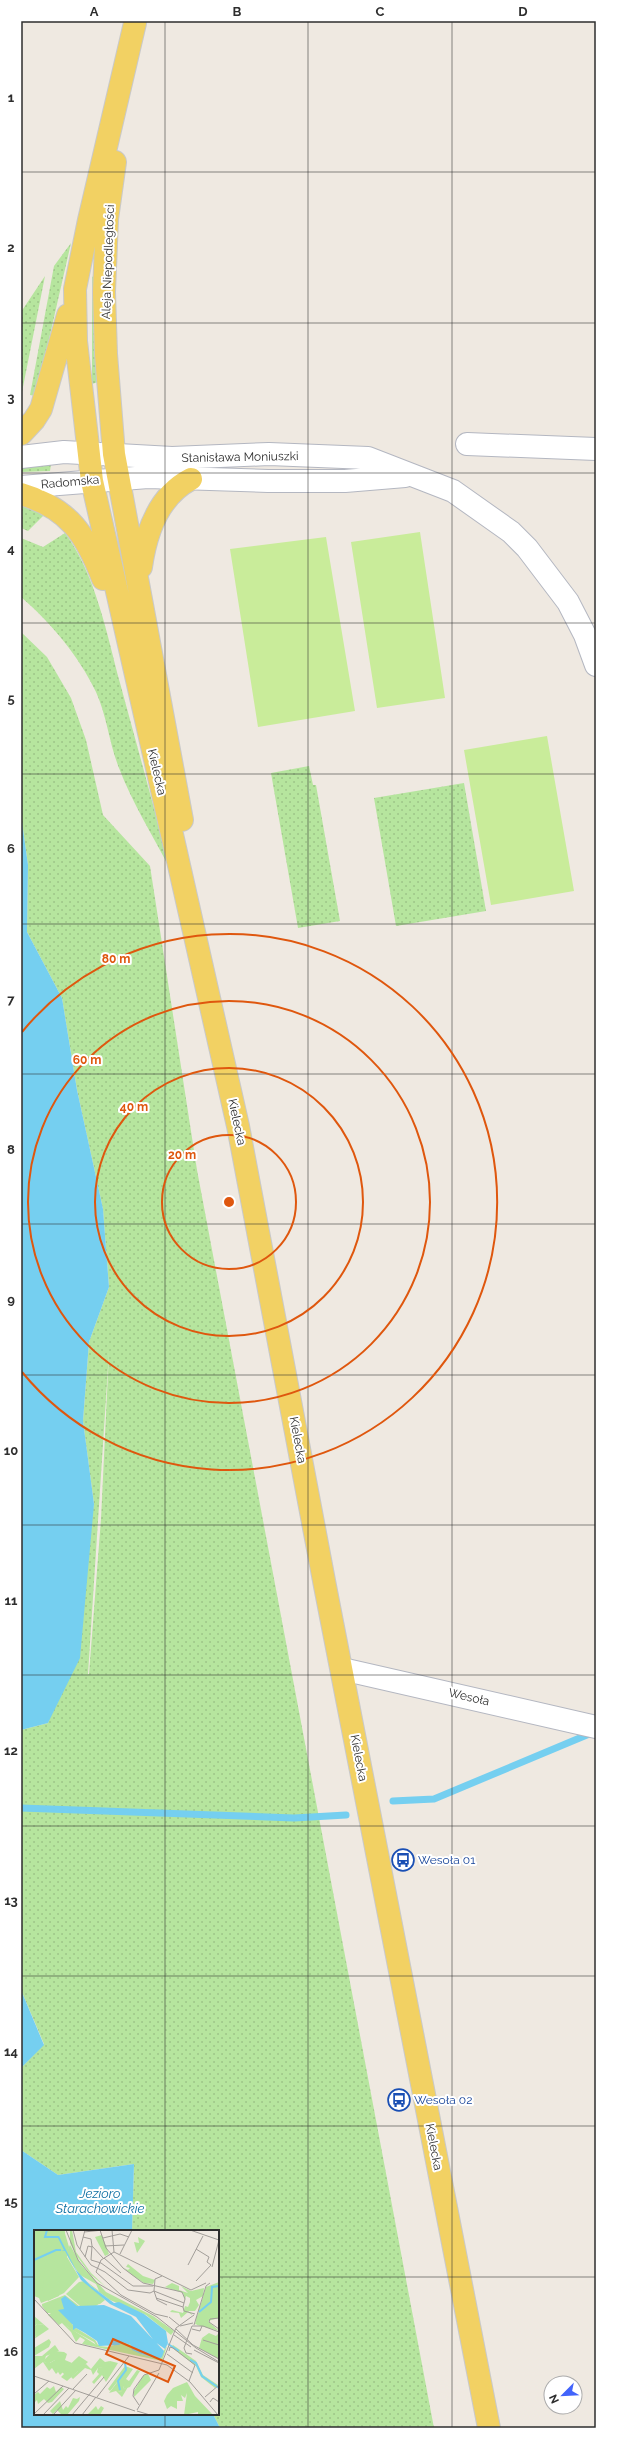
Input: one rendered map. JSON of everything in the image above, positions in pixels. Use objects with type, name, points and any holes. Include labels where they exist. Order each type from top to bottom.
[{"type":"main road","name":"Aleja Niepodległości","points":[[88,453],[76,341],[75,289],[89,220],[135,22]]},
{"type":"main road","name":"Aleja Niepodległości","points":[[119,478],[114,454],[106,354],[104,284],[107,219],[135,22]]},
{"type":"main road","points":[[21,434],[34,420],[41,409],[57,360],[75,289]]},
{"type":"main road","name":"Kielecka","points":[[88,453],[92,481],[127,642],[230,1089]]},
{"type":"main road","name":"Kielecka","points":[[119,478],[230,1089],[489,2428]]},
{"type":"main road","points":[[139,582],[148,533],[155,516],[172,491],[191,479]]},
{"type":"main road","points":[[21,494],[42,500],[78,527],[96,561],[127,642]]},
{"type":"street","points":[[467,444],[596,449]]},
{"type":"street","points":[[21,457],[64,452],[114,454]]},
{"type":"street","name":"Stanisława Moniuszki","points":[[114,454],[172,458],[269,454],[368,458],[410,476],[452,490],[501,524],[527,548],[568,602],[585,635],[596,665]]},
{"type":"street","name":"Stanisława Moniuszki","points":[[119,478],[345,481],[410,476]]},
{"type":"street","name":"Radomska","points":[[21,487],[119,478]]},
{"type":"street","name":"Wesoła","points":[[342,1669],[596,1727]]},
{"type":"green space","points":[[71,243],[36,396],[30,395],[54,266]]},
{"type":"green space","points":[[95,275],[98,382],[92,384],[92,277]]},
{"type":"green space","points":[[45,276],[21,397],[21,312]]},
{"type":"green space","points":[[51,464],[50,471],[21,472],[21,468]]},
{"type":"green space","points":[[21,506],[45,514],[28,531],[21,528]]},
{"type":"green space","points":[[420,532],[445,698],[377,708],[351,542]]},
{"type":"green space","points":[[65,533],[84,566],[99,605],[171,871],[124,781],[113,749],[100,701],[89,679],[73,653],[43,618],[21,597],[21,538],[43,547]]},
{"type":"green space","points":[[326,537],[355,711],[258,727],[230,549]]},
{"type":"green space","points":[[21,632],[47,657],[71,698],[86,740],[103,815],[150,866],[197,1170],[434,2428],[220,2428],[214,2415],[219,2415],[219,2230],[132,2230],[134,2164],[58,2175],[21,2150],[21,2068],[44,2044],[21,1990],[21,1730],[48,1723],[94,1504],[83,1421],[89,1342],[109,1287],[103,1209],[77,1090],[62,998],[27,932],[28,865],[21,815]],"holes":[[[109,1352],[101,1519],[88,1674]]]},
{"type":"green space","points":[[547,736],[574,891],[491,905],[464,750]]},
{"type":"green space","points":[[309,766],[313,785],[316,785],[340,921],[298,928],[271,773]]},
{"type":"green space","points":[[464,783],[486,911],[396,926],[374,798]]},
{"type":"water","points":[[21,815],[28,865],[27,932],[62,998],[77,1090],[103,1209],[109,1287],[89,1342],[83,1421],[94,1504],[80,1658],[48,1723],[21,1730]]},
{"type":"water","points":[[21,1990],[44,2045],[21,2068]]},
{"type":"water","name":"Jezioro Starachowickie","points":[[21,2150],[58,2175],[134,2164],[132,2230],[34,2230],[34,2415],[214,2415],[220,2428],[21,2428]]},
{"type":"waterway","points":[[393,1801],[434,1799],[594,1732]]},
{"type":"waterway","points":[[21,1808],[294,1818],[346,1815]]},
{"type":"place","name":"Wesoła 01","points":[[403,1860]]},
{"type":"place","name":"Wesoła 02","points":[[399,2100]]}]
